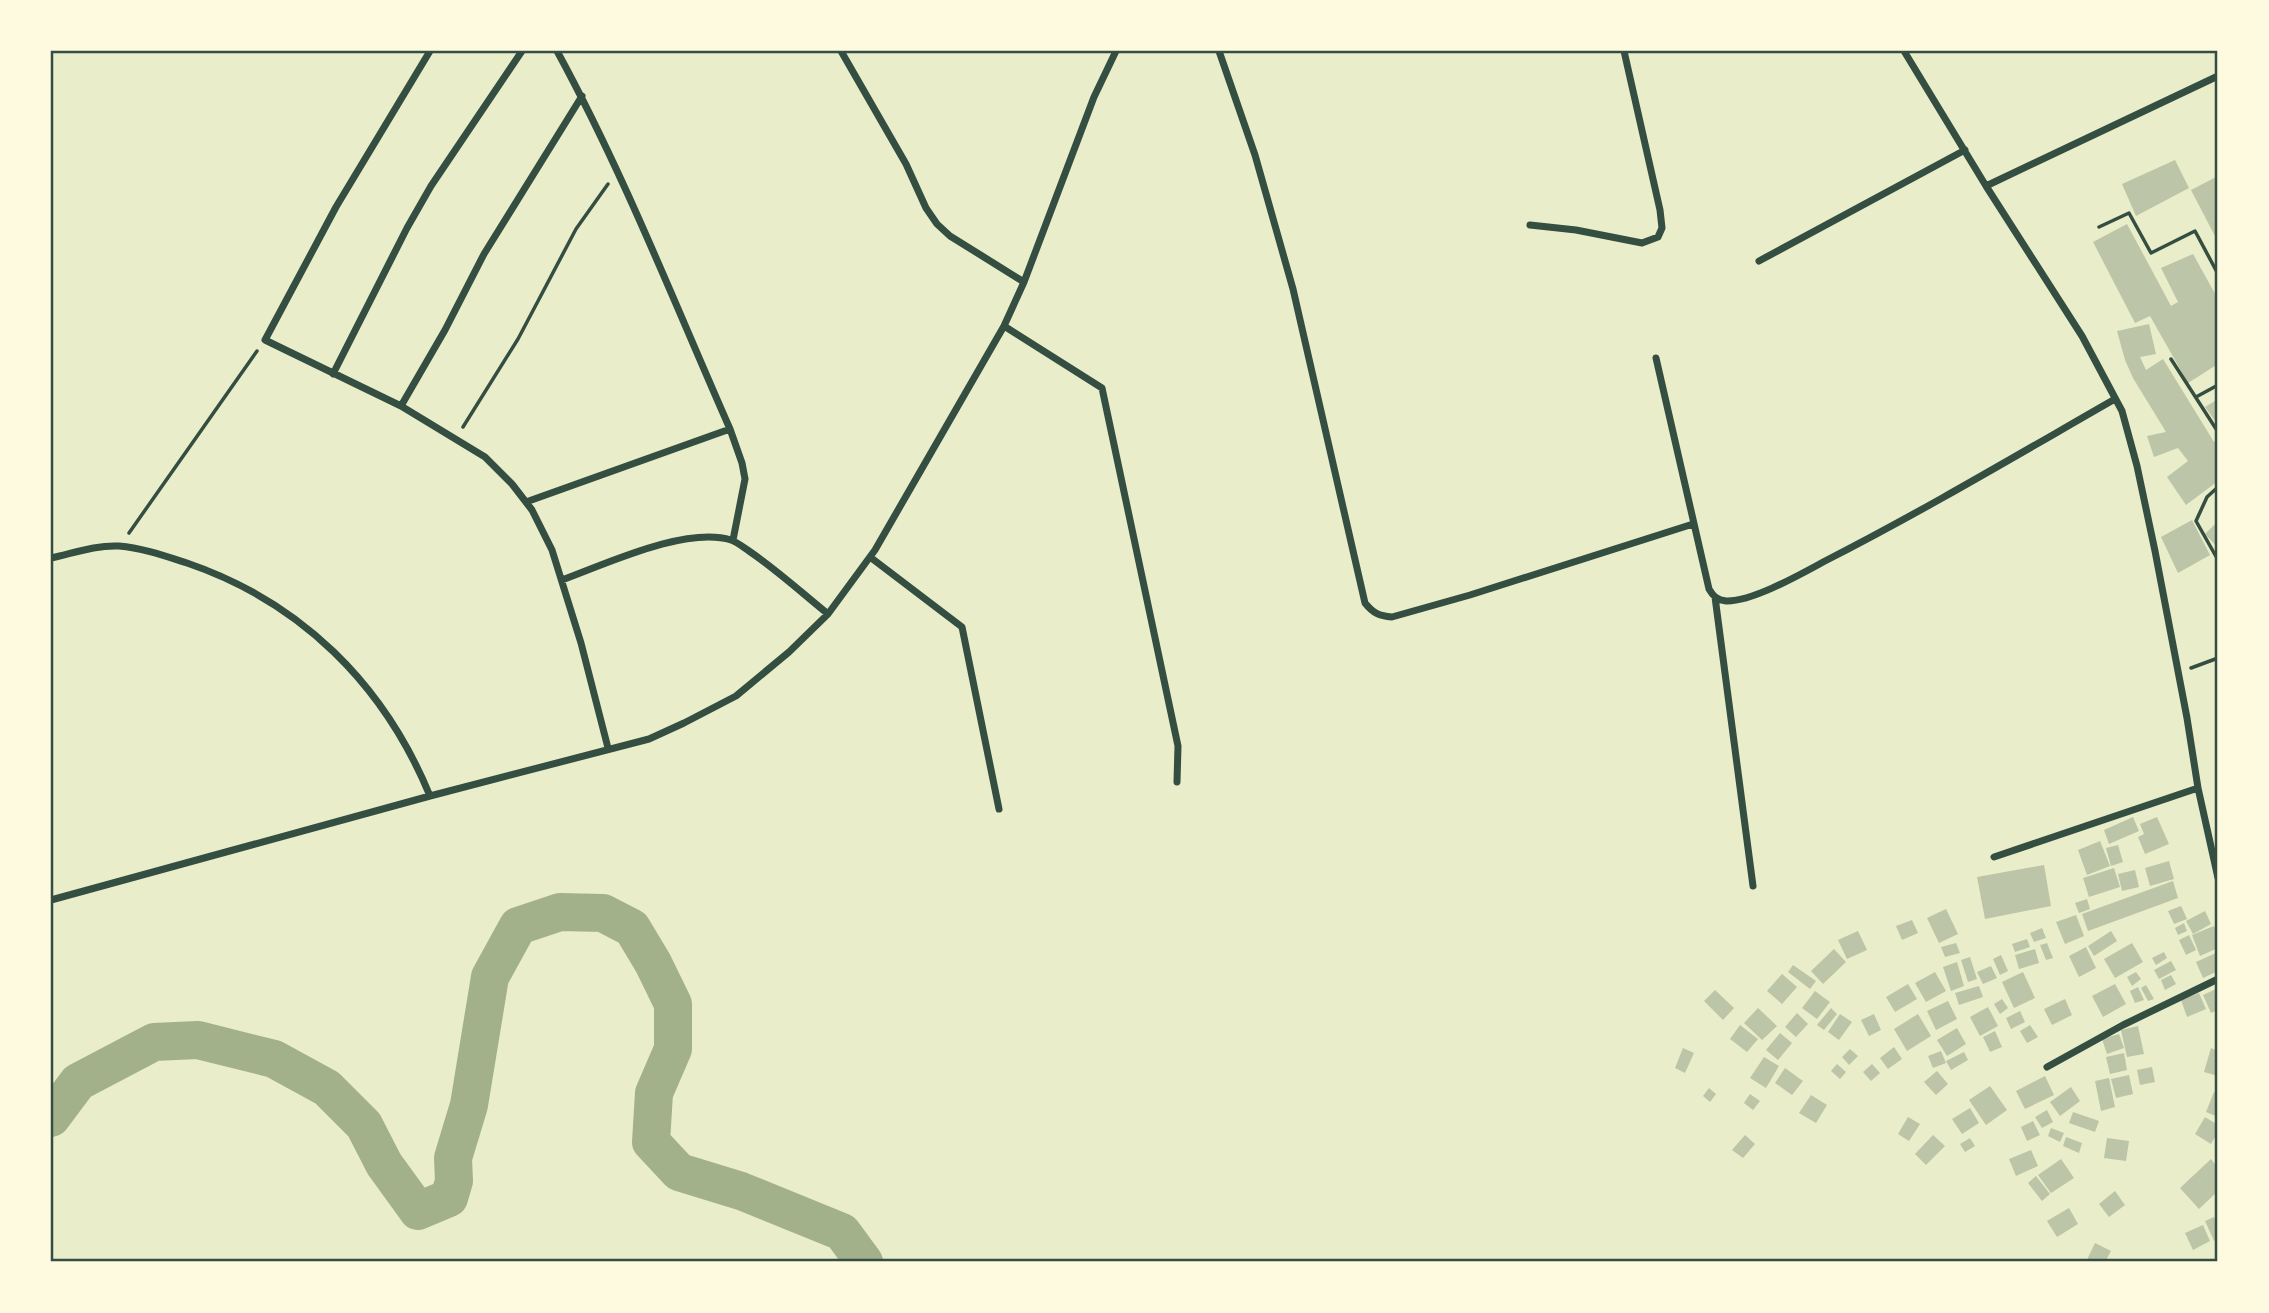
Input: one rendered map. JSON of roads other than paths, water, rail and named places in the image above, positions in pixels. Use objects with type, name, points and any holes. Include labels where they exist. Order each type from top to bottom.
[{"type":"street","points":[[430,51],[336,207],[265,341],[401,406],[485,457],[512,484],[526,502],[552,550],[584,654],[608,748]]},
{"type":"street","points":[[333,374],[431,186],[522,51]]},
{"type":"street","points":[[557,51],[582,96],[617,171],[730,429],[745,479],[733,540]]},
{"type":"street","points":[[841,51],[937,224],[950,236],[1024,282]]},
{"type":"street","points":[[51,900],[649,739],[736,696],[789,652],[828,614],[870,557],[1004,326],[1024,282],[1094,97],[1116,51]]},
{"type":"street","points":[[1219,51],[1255,155],[1293,289],[1365,603],[1372,611],[1380,616],[1392,617],[1418,610],[1693,524]]},
{"type":"street","points":[[1530,225],[1576,230],[1642,243],[1658,237],[1662,228],[1660,210],[1624,51]]},
{"type":"street","points":[[1904,51],[2082,336],[2122,411],[2137,466],[2218,878]]},
{"type":"street","points":[[1986,186],[2218,76]]},
{"type":"street","points":[[401,406],[484,254],[582,96]]},
{"type":"street","points":[[1759,261],[1965,150]]},
{"type":"street","points":[[1004,326],[1102,388],[1178,746],[1177,782]]},
{"type":"street","points":[[1656,358],[1709,589],[1715,597],[1724,601],[1749,596],[1792,578],[1878,534],[2115,399]]},
{"type":"street","points":[[526,502],[730,429]]},
{"type":"street","points":[[562,580],[663,544],[690,537],[712,536],[733,540],[828,614]]},
{"type":"street","points":[[51,558],[93,547],[120,547],[165,556],[218,574],[265,598],[293,616],[354,672],[377,699],[401,734],[430,796]]},
{"type":"street","points":[[870,557],[962,626],[999,809]]},
{"type":"street","points":[[1715,597],[1754,886]]},
{"type":"street","points":[[1994,857],[2199,788]]},
{"type":"street","points":[[2047,1067],[2123,1025],[2218,979]]},
{"type":"waterway","points":[[51,1118],[78,1082],[154,1042],[198,1040],[274,1059],[327,1088],[364,1125],[384,1164],[418,1211],[449,1198],[454,1181],[453,1158],[469,1105],[490,977],[518,926],[560,912],[603,913],[632,928],[673,1004],[673,1049],[654,1093],[651,1142],[679,1172],[741,1191],[842,1232],[864,1262]]}]
